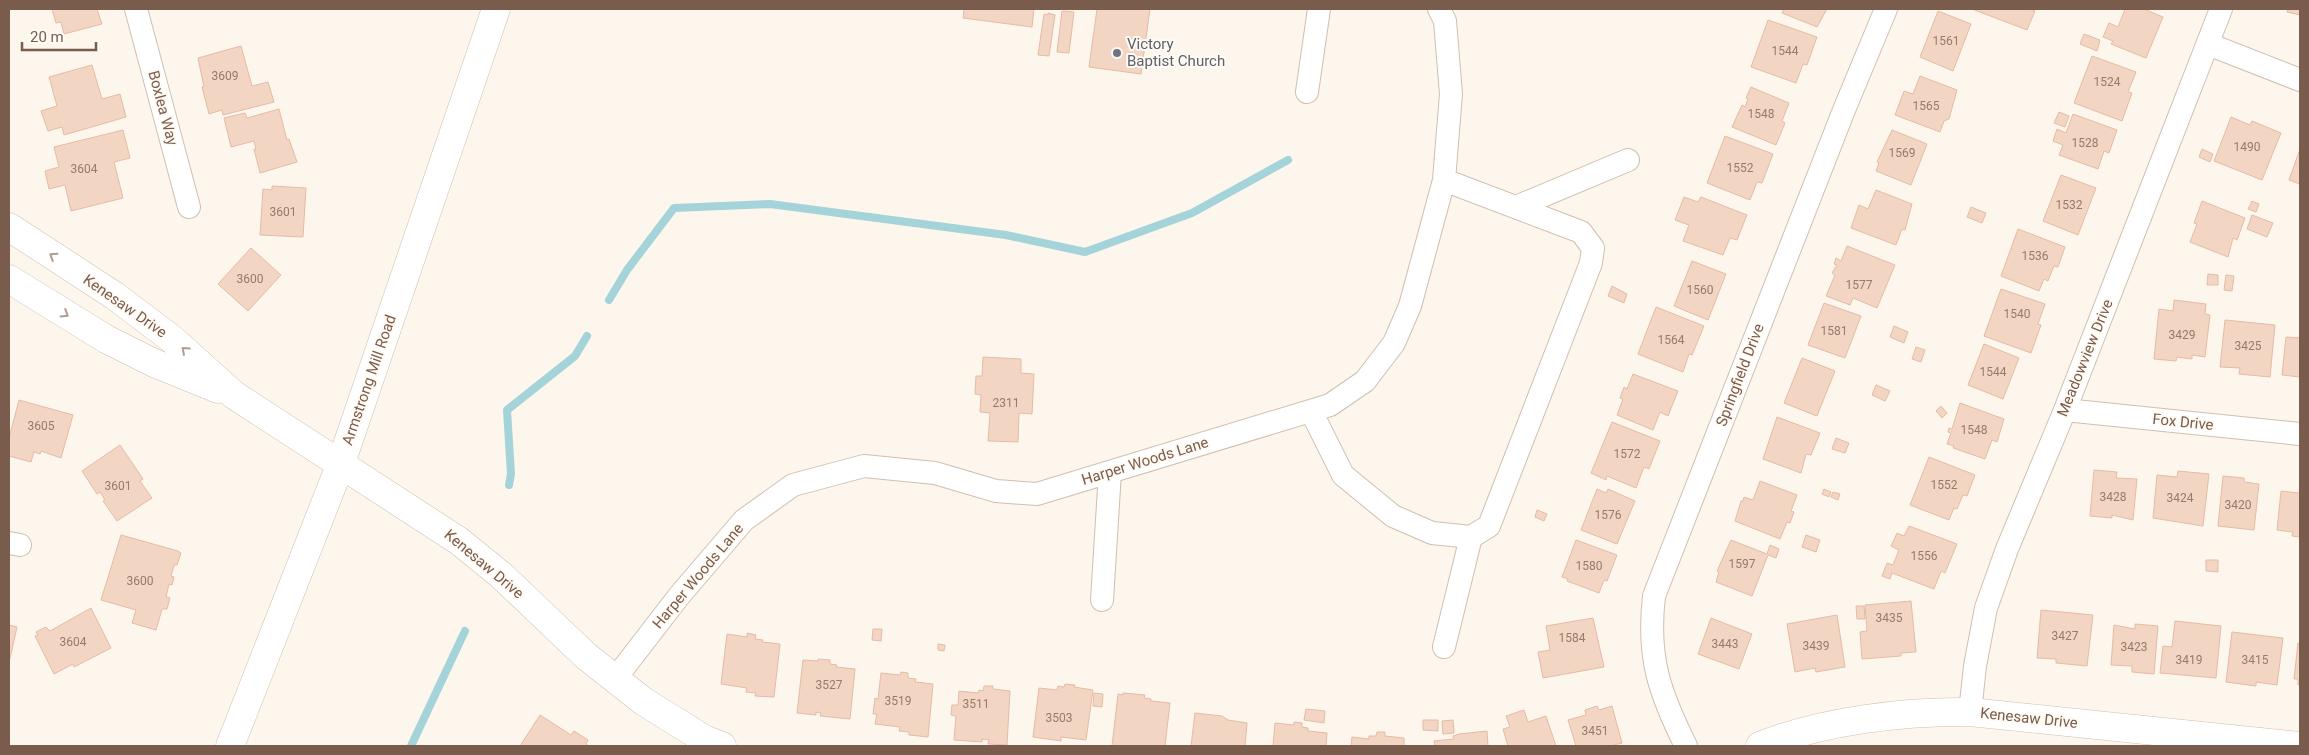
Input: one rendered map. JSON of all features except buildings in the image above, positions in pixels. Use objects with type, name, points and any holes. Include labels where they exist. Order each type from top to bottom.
[{"type":"street","name":"Boxlea Way","points":[[136,9],[189,208]]},
{"type":"street","name":"Armstrong Mill Road","points":[[230,746],[341,463],[496,9]]},
{"type":"street","points":[[1307,92],[1319,9]]},
{"type":"street","name":"Harper Woods Lane","points":[[616,679],[679,596],[744,520],[793,484],[864,466],[935,473],[996,491],[1037,494],[1330,405],[1365,381],[1394,343],[1410,306],[1444,180],[1451,94],[1445,21],[1439,9]]},
{"type":"street","name":"Springfield Drive","points":[[1686,746],[1661,688],[1653,658],[1651,626],[1654,596],[1840,119],[1886,9]]},
{"type":"street","name":"Meadowview Drive","points":[[1970,712],[1975,666],[1986,608],[2007,549],[2065,410],[2221,9]]},
{"type":"street","points":[[2208,44],[2300,80]]},
{"type":"street","points":[[1516,206],[1628,160]]},
{"type":"street","points":[[1311,411],[1343,475],[1392,516],[1432,533],[1471,537],[1489,526],[1591,263],[1593,248],[1581,232],[1444,180]]},
{"type":"street","name":"Kenesaw Drive","points":[[9,227],[115,296],[173,340],[234,395],[459,541],[502,576],[586,656],[643,701],[704,739],[722,746]]},
{"type":"street","name":"Kenesaw Drive","points":[[9,279],[106,339],[154,363],[234,395]]},
{"type":"street","name":"Fox Drive","points":[[2065,410],[2300,434]]},
{"type":"street","points":[[1102,600],[1110,472]]},
{"type":"street","points":[[1444,647],[1471,537]]},
{"type":"street","name":"Kenesaw Drive","points":[[1760,746],[1828,726],[1882,717],[1932,712],[1970,712],[2300,746]]},
{"type":"waterway","points":[[609,300],[627,270],[674,208],[770,204],[1006,235],[1085,252],[1192,213],[1288,160]]},
{"type":"waterway","points":[[509,485],[511,474],[507,410],[575,356],[587,336]]},
{"type":"waterway","points":[[411,746],[465,631]]},
{"type":"place","name":"Victory Baptist Church","points":[[1117,53]]}]
